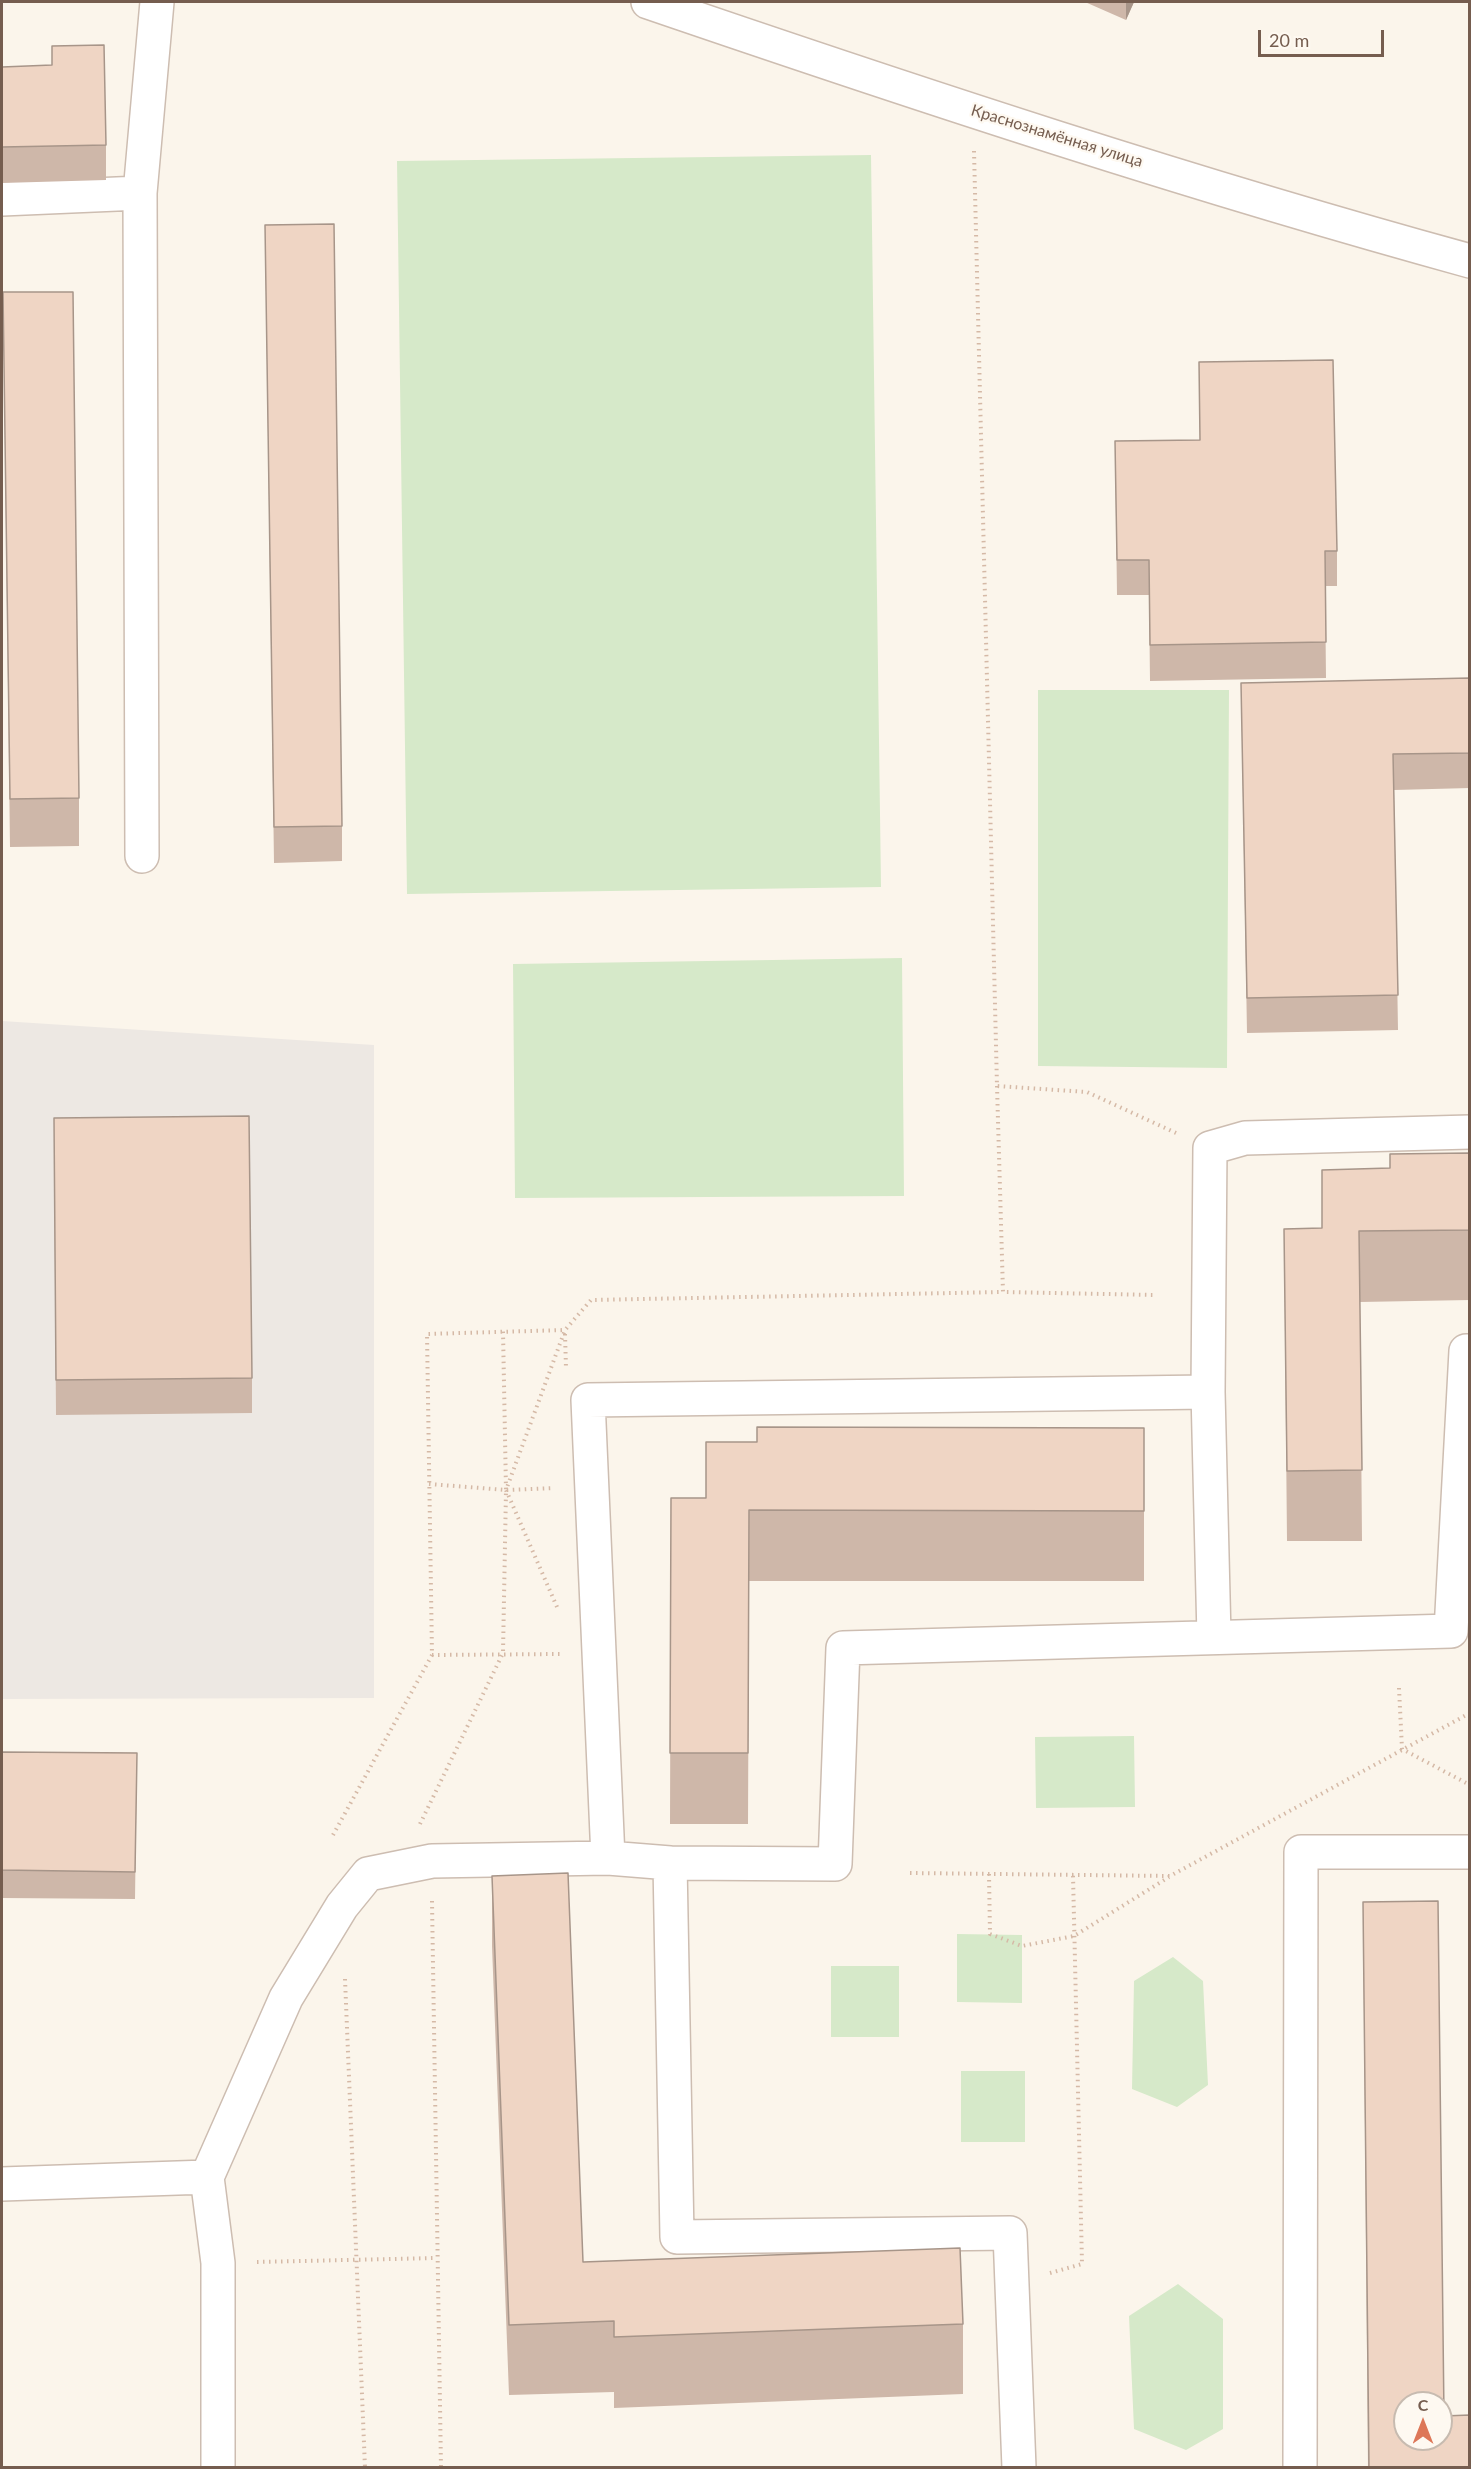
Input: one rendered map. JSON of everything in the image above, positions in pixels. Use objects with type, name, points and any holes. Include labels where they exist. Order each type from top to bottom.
[{"type":"street","points":[[142,856],[140,193],[158,2]]},
{"type":"street","name":"Краснознамённая улица","points":[[648,2],[879,81],[1340,225],[1470,261]]},
{"type":"street","points":[[2,198],[140,193]]},
{"type":"street","points":[[1214,1637],[1208,1392],[1210,1148],[1245,1138],[1470,1132]]},
{"type":"street","points":[[218,2468],[218,2263],[207,2177],[286,1998],[342,1906],[368,1874],[432,1861],[608,1858],[670,1863],[834,1863],[843,1648],[1451,1631],[1466,1351],[1470,1351]]},
{"type":"street","points":[[608,1858],[588,1400],[1208,1392]]},
{"type":"street","points":[[1300,2468],[1301,1852],[1470,1852]]},
{"type":"street","points":[[670,1863],[677,2237],[1010,2233],[1019,2468]]},
{"type":"street","points":[[2,2184],[207,2177]]},
{"type":"path","points":[[974,147],[1003,1292]]},
{"type":"path","points":[[997,1086],[1087,1092],[1210,1148]]},
{"type":"path","points":[[560,1614],[506,1490],[565,1330],[591,1300],[1003,1292],[1155,1295]]},
{"type":"path","points":[[333,1836],[432,1655],[427,1334],[565,1330]]},
{"type":"path","points":[[565,1330],[567,1375]]},
{"type":"path","points":[[415,1834],[503,1653],[506,1490],[503,1331]]},
{"type":"path","points":[[429,1484],[506,1490],[560,1488]]},
{"type":"path","points":[[432,1655],[503,1653],[567,1655]]},
{"type":"path","points":[[1399,1688],[1402,1749]]},
{"type":"path","points":[[989,1874],[990,1934],[1023,1946],[1074,1936],[1170,1876],[1470,1713]]},
{"type":"path","points":[[1402,1749],[1470,1785]]},
{"type":"path","points":[[432,1861],[436,2259],[441,2468]]},
{"type":"path","points":[[910,1873],[1170,1876]]},
{"type":"path","points":[[1012,2283],[1082,2264],[1073,1875]]},
{"type":"path","points":[[345,1977],[365,2468]]},
{"type":"path","points":[[218,2263],[436,2259]]},
{"type":"shaded area","points":[[2,1021],[374,1045],[374,1698],[2,1699]]},
{"type":"green space","points":[[871,155],[881,887],[407,894],[397,161]]},
{"type":"green space","points":[[1038,690],[1229,690],[1227,1068],[1038,1066]]},
{"type":"green space","points":[[902,958],[904,1196],[515,1198],[513,964]]},
{"type":"green space","points":[[1134,1736],[1135,1807],[1036,1808],[1035,1737]]},
{"type":"green space","points":[[957,1934],[1022,1935],[1022,2003],[957,2002]]},
{"type":"green space","points":[[1173,1957],[1203,1981],[1208,2085],[1177,2107],[1132,2089],[1134,1981]]},
{"type":"green space","points":[[831,1966],[899,1966],[899,2037],[831,2037]]},
{"type":"green space","points":[[961,2071],[1025,2071],[1025,2142],[961,2142]]},
{"type":"green space","points":[[1178,2284],[1223,2319],[1223,2429],[1186,2450],[1134,2429],[1129,2316]]},
{"type":"building","points":[[104,45],[106,145],[2,147],[2,67],[52,65],[52,46]]},
{"type":"building","points":[[334,224],[342,826],[274,827],[265,225]]},
{"type":"building","points":[[3,292],[73,292],[79,798],[10,799]]},
{"type":"building","points":[[1333,360],[1337,551],[1325,551],[1326,642],[1150,645],[1149,560],[1117,560],[1115,441],[1200,440],[1199,362]]},
{"type":"building","points":[[1470,678],[1470,753],[1393,754],[1398,995],[1247,998],[1241,683]]},
{"type":"building","points":[[249,1116],[252,1378],[56,1380],[54,1118]]},
{"type":"building","points":[[1470,1153],[1470,1230],[1359,1231],[1362,1470],[1287,1471],[1284,1229],[1322,1228],[1322,1170],[1390,1168],[1390,1154]]},
{"type":"building","points":[[757,1427],[1144,1428],[1144,1511],[749,1510],[748,1753],[670,1753],[671,1498],[706,1498],[706,1442],[757,1442]]},
{"type":"building","points":[[2,1752],[137,1753],[135,1872],[2,1870]]},
{"type":"building","points":[[568,1873],[583,2262],[960,2248],[963,2324],[614,2337],[614,2321],[509,2325],[492,1876]]},
{"type":"building","points":[[1438,1901],[1444,2391],[1393,2391],[1393,2451],[1453,2451],[1453,2416],[1470,2415],[1470,2468],[1369,2468],[1363,1902]]}]
